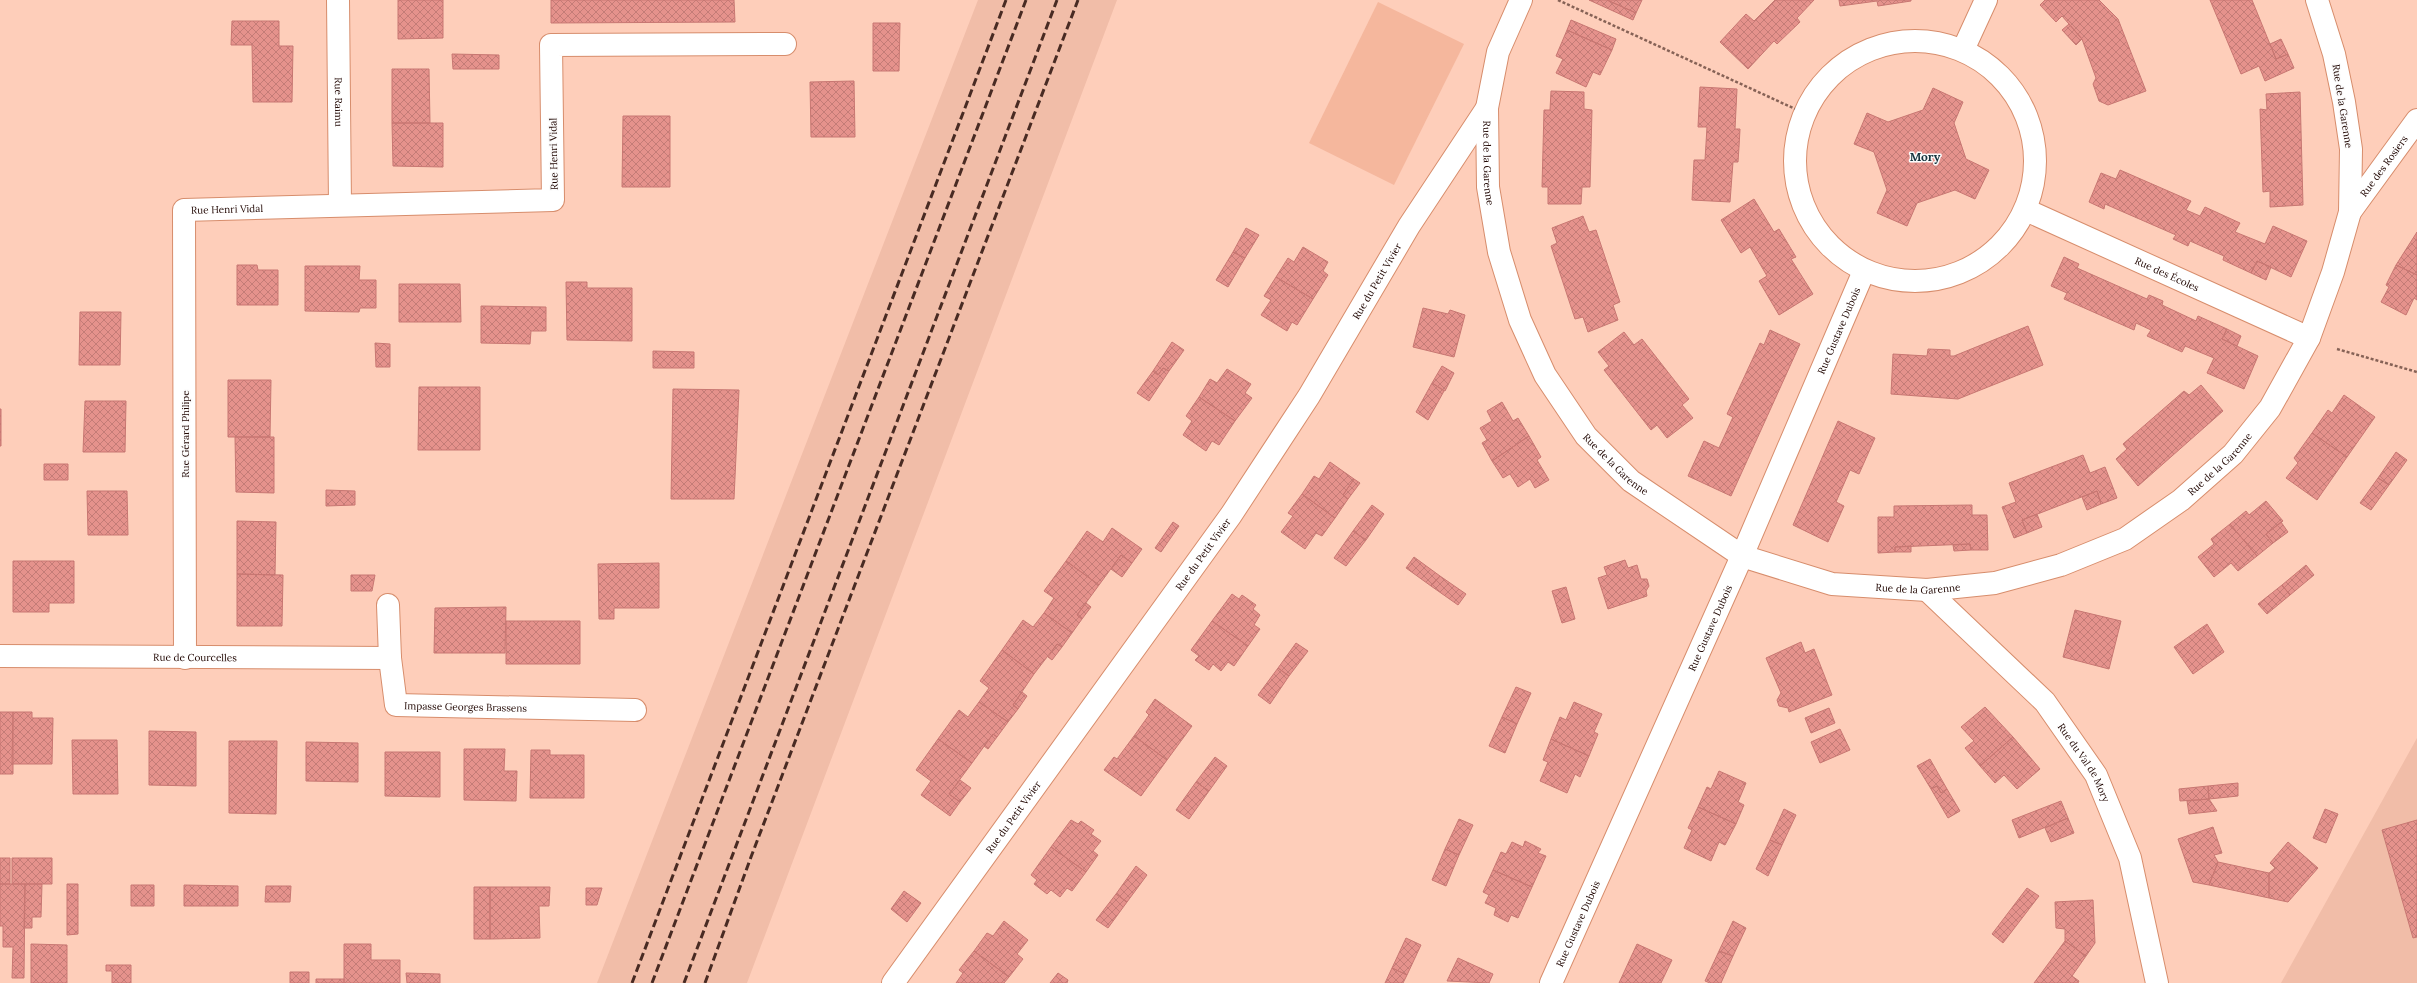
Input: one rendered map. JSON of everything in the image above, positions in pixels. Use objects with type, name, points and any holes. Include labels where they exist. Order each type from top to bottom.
[{"type":"street","name":"Rue Raimu","points":[[338,0],[340,205]]},
{"type":"street","name":"Rue de la Garenne","points":[[1521,0],[1498,52],[1487,108],[1488,187],[1499,252],[1520,320],[1545,375],[1586,436],[1632,481],[1742,556],[1832,584],[1927,590],[1995,583],[2061,565],[2125,539],[2181,500],[2233,454],[2270,408],[2309,338],[2333,272],[2350,212],[2351,149],[2344,102],[2334,54],[2316,0]]},
{"type":"street","points":[[1963,50],[1986,0]]},
{"type":"street","points":[[1902,41],[1933,42],[1963,50],[1996,71],[2020,100],[2034,135],[2035,173],[2026,210],[2005,242],[1975,266],[1939,280],[1901,281],[1864,271],[1833,250],[1810,221],[1797,186],[1796,179],[1795,149],[1804,113],[1821,86],[1838,70],[1871,49],[1902,41]]},
{"type":"street","name":"Rue Henri Vidal","points":[[184,210],[553,200],[551,45],[785,44]]},
{"type":"street","name":"Rue du Petit Vivier","points":[[892,983],[1231,515],[1309,396],[1409,226],[1487,108]]},
{"type":"street","name":"Rue des Rosiers","points":[[2350,212],[2417,120]]},
{"type":"street","name":"Rue Gérard Philipe","points":[[184,210],[185,658]]},
{"type":"street","name":"Rue des Écoles","points":[[2026,210],[2309,338]]},
{"type":"street","name":"Rue Gustave Dubois","points":[[1552,983],[1742,556],[1864,271]]},
{"type":"street","name":"Rue du Val de Mory","points":[[1927,590],[2045,702],[2096,775],[2130,858],[2157,983]]},
{"type":"street","name":"Impasse Georges Brassens","points":[[388,605],[390,658],[396,705],[634,710]]},
{"type":"street","name":"Rue de Courcelles","points":[[0,656],[390,658]]},
{"type":"path","points":[[1558,0],[1804,113]]},
{"type":"path","points":[[2309,338],[2346,353],[2417,372]]},
{"type":"shaded area","points":[[978,0],[1117,0],[747,983],[597,983]]},
{"type":"shaded area","points":[[1378,2],[1464,44],[1394,185],[1309,143]]},
{"type":"shaded area","points":[[2417,738],[2417,983],[2281,983]]},
{"type":"building","points":[[398,0],[443,0],[443,38],[398,39]]},
{"type":"building","points":[[551,0],[734,0],[735,22],[551,23]]},
{"type":"building","points":[[1589,0],[1607,0],[1636,13],[1633,20]]},
{"type":"building","points":[[1607,0],[1642,0],[1636,13]]},
{"type":"building","points":[[1775,0],[1814,0],[1797,18],[1800,22],[1777,44],[1774,41],[1748,69],[1720,42],[1746,14],[1754,21]]},
{"type":"building","points":[[1839,0],[1911,1],[1878,6],[1877,1],[1840,6]]},
{"type":"building","points":[[2045,0],[2099,0],[2118,19],[2146,91],[2108,105],[2099,101],[2093,84],[2096,78],[2082,39],[2062,16],[2056,22],[2040,5]]},
{"type":"building","points":[[2210,0],[2252,0],[2276,59],[2288,54],[2294,68],[2265,81],[2259,66],[2241,74]]},
{"type":"building","points":[[1571,20],[1616,39],[1612,50],[1567,30]]},
{"type":"building","points":[[232,21],[279,21],[279,46],[293,46],[292,102],[253,102],[252,45],[231,45]]},
{"type":"building","points":[[873,23],[900,23],[899,71],[873,71]]},
{"type":"building","points":[[2069,24],[2082,39],[2076,45],[2062,30]]},
{"type":"building","points":[[1567,30],[1612,50],[1600,75],[1593,72],[1586,87],[1556,73],[1563,59],[1556,56]]},
{"type":"building","points":[[2281,39],[2288,54],[2276,59],[2270,44]]},
{"type":"building","points":[[452,54],[499,55],[499,69],[453,69]]},
{"type":"building","points":[[392,69],[429,69],[430,123],[392,123]]},
{"type":"building","points":[[854,81],[855,137],[811,137],[810,82]]},
{"type":"building","points":[[1700,87],[1737,89],[1735,129],[1740,129],[1739,147],[1738,162],[1733,162],[1730,202],[1692,200],[1694,160],[1705,160],[1707,127],[1698,127]]},
{"type":"building","points":[[1933,88],[1963,102],[1954,123],[1966,159],[1989,170],[1975,199],[1955,190],[1917,203],[1907,226],[1877,213],[1887,190],[1874,152],[1854,144],[1867,113],[1888,122],[1923,110]]},
{"type":"building","points":[[1551,91],[1584,92],[1584,109],[1592,110],[1590,187],[1582,187],[1581,204],[1548,204],[1548,187],[1542,187],[1544,110],[1550,110]]},
{"type":"building","points":[[2300,92],[2303,205],[2270,207],[2270,191],[2263,192],[2260,109],[2267,110],[2266,94]]},
{"type":"building","points":[[623,116],[670,116],[670,187],[622,187]]},
{"type":"building","points":[[392,123],[443,123],[443,167],[393,166]]},
{"type":"building","points":[[2120,170],[2191,201],[2186,210],[2200,216],[2205,207],[2240,223],[2235,232],[2265,244],[2273,226],[2307,241],[2291,277],[2257,261],[2251,273],[2223,260],[2224,256],[2190,241],[2188,246],[2173,239],[2176,235],[2105,204],[2104,209],[2089,202],[2101,173],[2116,179]]},
{"type":"building","points":[[1754,199],[1774,232],[1779,229],[1796,257],[1791,259],[1813,294],[1779,315],[1759,281],[1767,276],[1750,247],[1741,253],[1721,220]]},
{"type":"building","points":[[1583,216],[1589,232],[1596,230],[1620,302],[1613,305],[1618,320],[1588,332],[1583,317],[1575,319],[1551,246],[1557,243],[1552,228]]},
{"type":"building","points":[[1246,228],[1259,235],[1245,258],[1233,252]]},
{"type":"building","points":[[2417,232],[2417,275],[2396,265]]},
{"type":"building","points":[[1303,247],[1328,262],[1323,271],[1328,275],[1313,299],[1276,277],[1288,258],[1294,262]]},
{"type":"building","points":[[1233,252],[1245,258],[1228,287],[1216,280]]},
{"type":"building","points":[[2064,257],[2079,264],[2077,268],[2147,299],[2149,295],[2163,301],[2162,305],[2196,321],[2198,316],[2227,329],[2222,339],[2258,356],[2244,389],[2207,373],[2214,358],[2185,346],[2182,352],[2147,336],[2151,330],[2136,323],[2134,330],[2064,299],[2067,293],[2051,286]]},
{"type":"building","points":[[2257,261],[2271,267],[2266,280],[2251,273]]},
{"type":"building","points":[[237,265],[257,265],[258,270],[278,270],[278,305],[237,305]]},
{"type":"building","points":[[2396,265],[2417,275],[2417,300],[2414,298],[2406,315],[2381,302],[2389,287],[2386,285]]},
{"type":"building","points":[[305,266],[360,266],[359,280],[376,280],[376,308],[360,308],[359,312],[305,311]]},
{"type":"building","points":[[1276,277],[1313,299],[1297,325],[1292,322],[1287,331],[1261,315],[1271,300],[1264,296]]},
{"type":"building","points":[[566,282],[587,282],[587,288],[632,288],[632,341],[567,340]]},
{"type":"building","points":[[399,284],[460,284],[461,322],[399,322]]},
{"type":"building","points":[[481,306],[546,307],[546,331],[531,331],[530,344],[481,343]]},
{"type":"building","points":[[1423,308],[1448,314],[1450,310],[1465,315],[1454,357],[1413,347]]},
{"type":"building","points":[[80,312],[121,312],[120,365],[79,365]]},
{"type":"building","points":[[2028,326],[2043,365],[1958,399],[1891,394],[1893,354],[1927,356],[1928,349],[1950,350],[1950,356],[1954,356]]},
{"type":"building","points":[[2227,329],[2241,336],[2237,346],[2222,339]]},
{"type":"building","points":[[1770,330],[1800,344],[1731,496],[1688,476],[1704,441],[1719,448],[1733,417],[1727,414],[1760,343],[1764,345]]},
{"type":"building","points":[[1624,332],[1634,345],[1642,339],[1689,399],[1682,405],[1693,418],[1667,438],[1657,425],[1651,430],[1604,370],[1609,366],[1598,352]]},
{"type":"building","points":[[1172,342],[1184,350],[1169,371],[1163,368],[1158,375],[1153,371]]},
{"type":"building","points":[[375,343],[390,344],[390,367],[376,367]]},
{"type":"building","points":[[653,351],[694,352],[694,368],[653,368]]},
{"type":"building","points":[[1442,366],[1454,373],[1445,391],[1432,383]]},
{"type":"building","points":[[1163,368],[1169,371],[1149,401],[1137,393],[1153,371],[1158,375]]},
{"type":"building","points":[[1227,369],[1251,384],[1245,393],[1252,398],[1235,421],[1199,397],[1210,379],[1217,383]]},
{"type":"building","points":[[228,380],[271,380],[270,437],[228,437]]},
{"type":"building","points":[[1432,383],[1444,391],[1428,420],[1416,412]]},
{"type":"building","points":[[2201,385],[2223,411],[2138,486],[2116,459],[2127,449],[2123,444],[2184,391],[2189,395]]},
{"type":"building","points":[[419,387],[480,387],[480,450],[418,450]]},
{"type":"building","points":[[673,389],[739,390],[734,499],[671,499]]},
{"type":"building","points":[[2344,395],[2375,417],[2347,457],[2312,433],[2328,410],[2332,413]]},
{"type":"building","points":[[1199,397],[1235,421],[1219,445],[1212,441],[1206,451],[1183,435],[1192,421],[1186,416]]},
{"type":"building","points":[[85,401],[126,401],[125,452],[83,452]]},
{"type":"building","points":[[1502,402],[1513,421],[1518,418],[1529,436],[1492,461],[1482,443],[1487,440],[1480,428],[1492,421],[1487,411]]},
{"type":"building","points":[[1,409],[1,446],[0,446]]},
{"type":"building","points":[[1838,421],[1875,438],[1859,474],[1850,470],[1836,502],[1844,506],[1828,542],[1793,525]]},
{"type":"building","points":[[2312,433],[2347,457],[2317,500],[2286,478],[2298,463],[2294,458]]},
{"type":"building","points":[[1529,436],[1541,457],[1537,460],[1549,480],[1535,488],[1530,479],[1518,487],[1510,474],[1503,478],[1492,461]]},
{"type":"building","points":[[235,437],[274,437],[274,493],[236,492]]},
{"type":"building","points":[[2396,452],[2407,460],[2389,485],[2378,478]]},
{"type":"building","points":[[2083,455],[2090,473],[2105,467],[2117,498],[2101,504],[2097,491],[2022,520],[2027,533],[2014,538],[2002,507],[2016,502],[2009,483]]},
{"type":"building","points":[[1330,462],[1354,479],[1343,495],[1348,499],[1335,518],[1302,494],[1314,476],[1319,479]]},
{"type":"building","points":[[44,464],[68,464],[68,480],[44,480]]},
{"type":"building","points":[[2378,478],[2389,485],[2371,510],[2360,503]]},
{"type":"building","points":[[1354,479],[1360,483],[1348,499],[1343,495]]},
{"type":"building","points":[[326,490],[355,491],[355,505],[326,506]]},
{"type":"building","points":[[87,491],[127,491],[128,535],[88,535]]},
{"type":"building","points":[[2097,491],[2101,504],[2087,510],[2082,497]]},
{"type":"building","points":[[1302,494],[1335,518],[1322,536],[1316,533],[1305,549],[1281,532],[1293,516],[1288,513]]},
{"type":"building","points":[[2266,501],[2283,521],[2266,534],[2273,543],[2257,556],[2230,524],[2246,511],[2249,515]]},
{"type":"building","points":[[1372,505],[1384,514],[1366,540],[1353,531]]},
{"type":"building","points":[[1972,505],[1972,515],[1987,515],[1988,550],[1971,550],[1970,544],[1895,547],[1895,552],[1878,553],[1878,517],[1894,517],[1894,506]]},
{"type":"building","points":[[2037,514],[2042,527],[2027,533],[2022,520]]},
{"type":"building","points":[[237,521],[276,522],[275,575],[237,574]]},
{"type":"building","points":[[1173,522],[1179,526],[1161,552],[1155,548]]},
{"type":"building","points":[[2281,522],[2288,532],[2273,543],[2266,534]]},
{"type":"building","points":[[2230,524],[2257,556],[2238,571],[2231,563],[2214,577],[2198,557],[2214,544],[2211,539]]},
{"type":"building","points":[[1112,528],[1142,549],[1132,563],[1121,555],[1099,585],[1066,561],[1087,531],[1103,542]]},
{"type":"building","points":[[1353,531],[1366,540],[1346,566],[1334,558]]},
{"type":"building","points":[[1970,544],[1971,550],[1954,551],[1953,545]]},
{"type":"building","points":[[1911,546],[1911,552],[1895,552],[1895,547]]},
{"type":"building","points":[[1121,555],[1132,563],[1122,577],[1111,569]]},
{"type":"building","points":[[1414,557],[1440,576],[1431,586],[1406,568]]},
{"type":"building","points":[[1625,560],[1628,568],[1637,565],[1641,579],[1647,579],[1649,586],[1646,591],[1647,596],[1608,609],[1598,578],[1607,575],[1604,567]]},
{"type":"building","points":[[13,561],[74,561],[74,603],[49,603],[49,612],[13,612]]},
{"type":"building","points":[[1066,561],[1099,585],[1077,615],[1082,619],[1072,633],[1044,613],[1054,598],[1044,591]]},
{"type":"building","points":[[659,563],[659,608],[614,608],[614,619],[599,619],[598,564]]},
{"type":"building","points":[[2306,565],[2314,575],[2290,595],[2282,585]]},
{"type":"building","points":[[237,574],[283,575],[282,626],[237,626]]},
{"type":"building","points":[[351,575],[375,575],[372,591],[351,591]]},
{"type":"building","points":[[1440,576],[1466,594],[1458,605],[1431,586]]},
{"type":"building","points":[[2282,585],[2290,595],[2267,614],[2258,604]]},
{"type":"building","points":[[1566,587],[1575,619],[1562,623],[1552,591]]},
{"type":"building","points":[[1232,594],[1239,599],[1242,595],[1256,605],[1253,609],[1260,615],[1254,625],[1260,629],[1248,646],[1212,621]]},
{"type":"building","points":[[1086,603],[1091,607],[1082,619],[1077,615]]},
{"type":"building","points":[[506,607],[505,653],[434,653],[435,608]]},
{"type":"building","points":[[2075,610],[2121,621],[2109,669],[2063,657]]},
{"type":"building","points":[[1044,613],[1072,633],[1062,647],[1057,644],[1034,674],[1002,650],[1023,620],[1033,627]]},
{"type":"building","points":[[506,621],[580,621],[580,664],[506,664]]},
{"type":"building","points":[[1212,621],[1248,646],[1234,666],[1228,662],[1221,671],[1213,664],[1209,670],[1195,660],[1199,656],[1191,650]]},
{"type":"building","points":[[2207,624],[2224,652],[2193,674],[2174,647]]},
{"type":"building","points":[[1801,642],[1805,653],[1814,649],[1832,695],[1789,712],[1788,708],[1779,706],[1777,700],[1781,693],[1766,658]]},
{"type":"building","points":[[1296,643],[1308,651],[1289,676],[1278,668]]},
{"type":"building","points":[[1057,644],[1062,647],[1052,660],[1048,657]]},
{"type":"building","points":[[1002,650],[1034,674],[1013,705],[1018,709],[1008,722],[979,702],[989,688],[980,681]]},
{"type":"building","points":[[1278,668],[1289,676],[1270,704],[1258,695]]},
{"type":"building","points":[[1516,687],[1531,693],[1517,724],[1502,717]]},
{"type":"building","points":[[1022,692],[1027,696],[1018,709],[1013,705]]},
{"type":"building","points":[[1155,699],[1192,726],[1167,760],[1134,736],[1149,715],[1146,712]]},
{"type":"building","points":[[979,702],[1008,722],[997,737],[993,734],[972,763],[938,739],[959,710],[968,717]]},
{"type":"building","points":[[1574,702],[1602,714],[1594,732],[1598,734],[1589,756],[1551,739],[1560,717],[1566,720]]},
{"type":"building","points":[[1985,707],[2013,737],[1980,766],[1965,748],[1974,741],[1961,727]]},
{"type":"building","points":[[1829,708],[1835,723],[1811,733],[1805,718]]},
{"type":"building","points":[[0,712],[13,712],[13,774],[0,774]]},
{"type":"building","points":[[13,712],[32,712],[32,718],[53,718],[52,764],[12,764]]},
{"type":"building","points":[[1502,717],[1517,724],[1505,753],[1489,746]]},
{"type":"building","points":[[1840,729],[1850,750],[1820,763],[1811,742]]},
{"type":"building","points":[[149,731],[196,732],[196,786],[149,785]]},
{"type":"building","points":[[993,734],[997,737],[988,749],[984,746]]},
{"type":"building","points":[[1134,736],[1167,760],[1141,796],[1104,770],[1114,757],[1117,759]]},
{"type":"building","points":[[2013,737],[2040,769],[2017,789],[2004,775],[1995,783],[1980,766]]},
{"type":"building","points":[[938,739],[972,763],[949,794],[960,802],[950,816],[921,795],[931,781],[916,770]]},
{"type":"building","points":[[1551,739],[1589,756],[1580,777],[1575,774],[1567,793],[1540,781],[1548,762],[1543,760]]},
{"type":"building","points":[[72,740],[117,740],[118,794],[73,794]]},
{"type":"building","points":[[229,741],[277,741],[276,814],[229,813]]},
{"type":"building","points":[[306,742],[358,743],[358,782],[306,781]]},
{"type":"building","points":[[464,749],[505,749],[504,771],[517,771],[516,801],[464,800]]},
{"type":"building","points":[[531,750],[550,750],[550,755],[584,755],[584,798],[530,798]]},
{"type":"building","points":[[385,752],[440,752],[440,797],[385,796]]},
{"type":"building","points":[[1215,757],[1227,766],[1209,791],[1196,782]]},
{"type":"building","points":[[1930,759],[1947,789],[1941,793],[1937,786],[1931,789],[1917,766]]},
{"type":"building","points":[[1719,771],[1746,783],[1738,802],[1744,805],[1736,824],[1698,807],[1707,787],[1711,789]]},
{"type":"building","points":[[960,780],[971,788],[960,802],[949,794]]},
{"type":"building","points":[[1196,782],[1209,791],[1189,819],[1176,810]]},
{"type":"building","points":[[2238,783],[2238,796],[2209,799],[2208,786]]},
{"type":"building","points":[[1937,786],[1941,793],[1947,789],[1960,811],[1948,818],[1931,789]]},
{"type":"building","points":[[2208,786],[2209,799],[2180,801],[2179,789]]},
{"type":"building","points":[[2209,799],[2217,811],[2189,814],[2187,801]]},
{"type":"building","points":[[2061,801],[2068,818],[2019,838],[2012,820]]},
{"type":"building","points":[[1698,807],[1736,824],[1725,845],[1719,842],[1711,861],[1684,848],[1692,830],[1688,828]]},
{"type":"building","points":[[1784,809],[1796,815],[1782,845],[1770,840]]},
{"type":"building","points":[[2325,809],[2338,814],[2326,843],[2313,838]]},
{"type":"building","points":[[2068,818],[2074,833],[2051,842],[2045,828]]},
{"type":"building","points":[[1459,819],[1473,825],[1459,855],[1445,849]]},
{"type":"building","points":[[1071,820],[1078,824],[1081,821],[1094,830],[1091,834],[1101,841],[1093,851],[1098,855],[1086,872],[1051,847]]},
{"type":"building","points":[[2417,820],[2417,937],[2413,938],[2382,830]]},
{"type":"building","points":[[2213,827],[2222,853],[2214,855],[2218,862],[2209,885],[2193,882],[2178,839]]},
{"type":"building","points":[[1770,840],[1782,845],[1768,876],[1756,869]]},
{"type":"building","points":[[1525,841],[1541,849],[1538,853],[1546,856],[1532,887],[1493,870],[1501,852],[1506,854],[1512,842],[1523,847]]},
{"type":"building","points":[[2288,842],[2318,868],[2288,902],[2269,898],[2269,873],[2275,868],[2270,863]]},
{"type":"building","points":[[1051,847],[1086,872],[1072,891],[1067,888],[1060,897],[1051,890],[1047,894],[1034,884],[1037,880],[1031,875]]},
{"type":"building","points":[[1445,849],[1459,855],[1446,886],[1432,880]]},
{"type":"building","points":[[0,858],[10,858],[10,884],[0,884]]},
{"type":"building","points":[[12,858],[52,858],[52,884],[12,884]]},
{"type":"building","points":[[2218,862],[2269,873],[2269,898],[2209,885]]},
{"type":"building","points":[[1136,866],[1147,875],[1127,902],[1116,894]]},
{"type":"building","points":[[1493,870],[1532,887],[1518,918],[1511,915],[1508,922],[1494,915],[1496,908],[1485,903],[1489,895],[1483,892]]},
{"type":"building","points":[[0,884],[25,884],[24,978],[12,978],[13,947],[3,947],[3,926],[0,926]]},
{"type":"building","points":[[25,884],[42,884],[41,917],[32,917],[32,928],[24,928]]},
{"type":"building","points":[[67,884],[78,884],[78,934],[67,935]]},
{"type":"building","points":[[131,885],[154,885],[154,906],[131,906]]},
{"type":"building","points":[[184,885],[238,886],[238,906],[184,906]]},
{"type":"building","points":[[266,886],[291,886],[290,902],[265,902]]},
{"type":"building","points":[[474,887],[490,887],[490,939],[474,939]]},
{"type":"building","points":[[490,887],[550,887],[549,906],[539,906],[540,938],[490,939]]},
{"type":"building","points":[[586,888],[602,888],[597,905],[586,905]]},
{"type":"building","points":[[2027,888],[2039,896],[2003,943],[1992,934]]},
{"type":"building","points":[[904,891],[921,903],[907,922],[891,909]]},
{"type":"building","points":[[1116,894],[1127,902],[1108,928],[1096,920]]},
{"type":"building","points":[[2093,900],[2095,943],[2086,956],[2065,941],[2065,929],[2056,928],[2055,902]]},
{"type":"building","points":[[1004,921],[1028,940],[1017,954],[1023,959],[1009,977],[974,951],[987,933],[993,936]]},
{"type":"building","points":[[1733,921],[1746,928],[1733,956],[1719,951]]},
{"type":"building","points":[[1406,938],[1421,945],[1407,975],[1392,968]]},
{"type":"building","points":[[2065,941],[2086,956],[2072,976],[2079,981],[2078,983],[2034,983]]},
{"type":"building","points":[[31,944],[67,945],[67,983],[31,983]]},
{"type":"building","points":[[344,944],[371,944],[371,960],[400,960],[400,983],[344,983]]},
{"type":"building","points":[[1637,944],[1672,960],[1661,983],[1619,983]]},
{"type":"building","points":[[974,951],[1009,977],[1004,983],[956,983],[963,973],[959,970]]},
{"type":"building","points":[[1719,951],[1733,956],[1721,983],[1710,983],[1705,981]]},
{"type":"building","points":[[1458,958],[1493,974],[1489,983],[1447,981]]},
{"type":"building","points":[[106,965],[131,965],[131,983],[112,983],[112,971],[106,971]]},
{"type":"building","points":[[1392,968],[1407,975],[1403,983],[1385,983]]},
{"type":"building","points":[[290,972],[309,972],[309,983],[290,983]]},
{"type":"building","points":[[406,973],[440,974],[440,983],[407,983]]},
{"type":"building","points":[[1058,973],[1068,980],[1067,983],[1050,983]]},
{"type":"building","points":[[316,979],[344,979],[344,983],[316,983]]},
{"type":"railway","points":[[632,983],[1006,0]]},
{"type":"railway","points":[[652,983],[1026,0]]},
{"type":"railway","points":[[684,983],[1057,0]]},
{"type":"railway","points":[[705,983],[751,857],[1078,0]]},
{"type":"district","name":"Mory","points":[[1925,157]]}]
